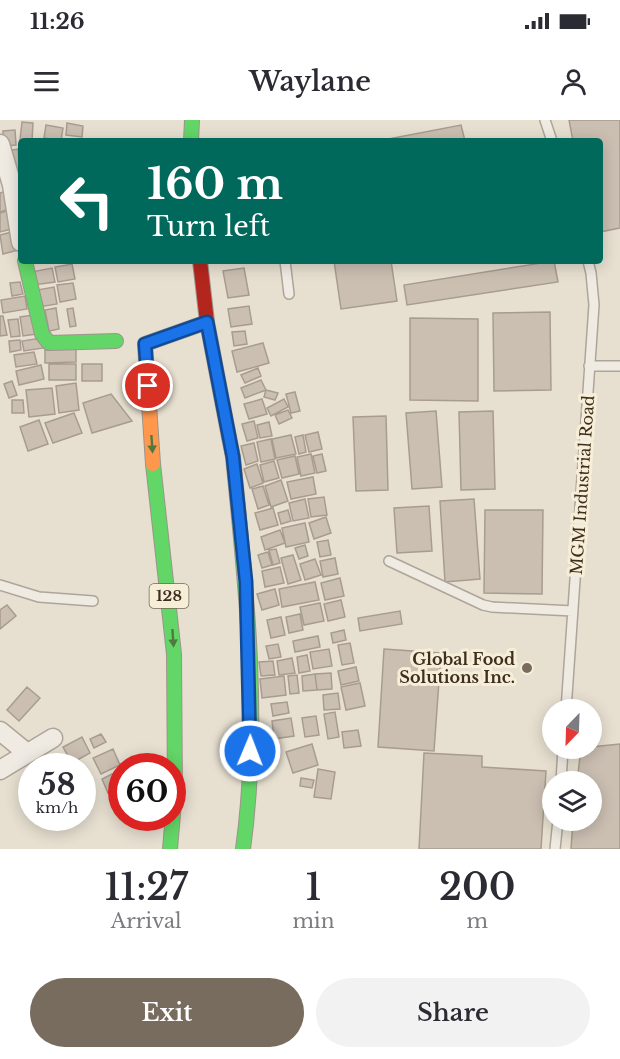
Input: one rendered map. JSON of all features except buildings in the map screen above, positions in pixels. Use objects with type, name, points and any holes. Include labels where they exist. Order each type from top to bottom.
[{"type":"main road","points":[[191,138],[192,120]]},
{"type":"main road","points":[[26,264],[42,334],[49,343],[116,341]]},
{"type":"main road","points":[[200,264],[207,322],[233,457],[246,582],[251,733],[243,849]]},
{"type":"main road","name":"128","points":[[170,849],[175,790],[174,654],[155,492],[145,344],[207,322]]},
{"type":"street","points":[[0,144],[11,185],[18,225]]},
{"type":"street","points":[[0,731],[27,753],[53,738]]},
{"type":"street","points":[[0,770],[18,759]]},
{"type":"lane","points":[[545,120],[550,138]]},
{"type":"lane","points":[[285,264],[289,294]]},
{"type":"lane","name":"MGM Industrial Road","points":[[567,699],[594,305],[589,264]]},
{"type":"lane","points":[[589,366],[620,366]]},
{"type":"lane","points":[[389,561],[483,605],[573,611]]},
{"type":"lane","points":[[0,585],[39,597],[93,602]]},
{"type":"lane","points":[[555,849],[557,831]]},
{"type":"traffic: fast","points":[[191,138],[192,120]]},
{"type":"traffic: fast","points":[[26,264],[42,334],[49,343],[116,341]]},
{"type":"traffic: fast","points":[[229,437],[243,554],[250,653],[251,751],[243,849]]},
{"type":"traffic: fast","points":[[153,464],[174,654],[175,791],[170,849]]},
{"type":"traffic: slow","points":[[153,464],[145,344],[207,322]]},
{"type":"traffic: jam","points":[[200,264],[207,322],[229,437]]},
{"type":"place","name":"Global Food Solutions Inc.","points":[[527,668]]},
{"type":"route","points":[[148,386],[145,344],[207,322],[233,457],[246,582],[250,751]]}]
